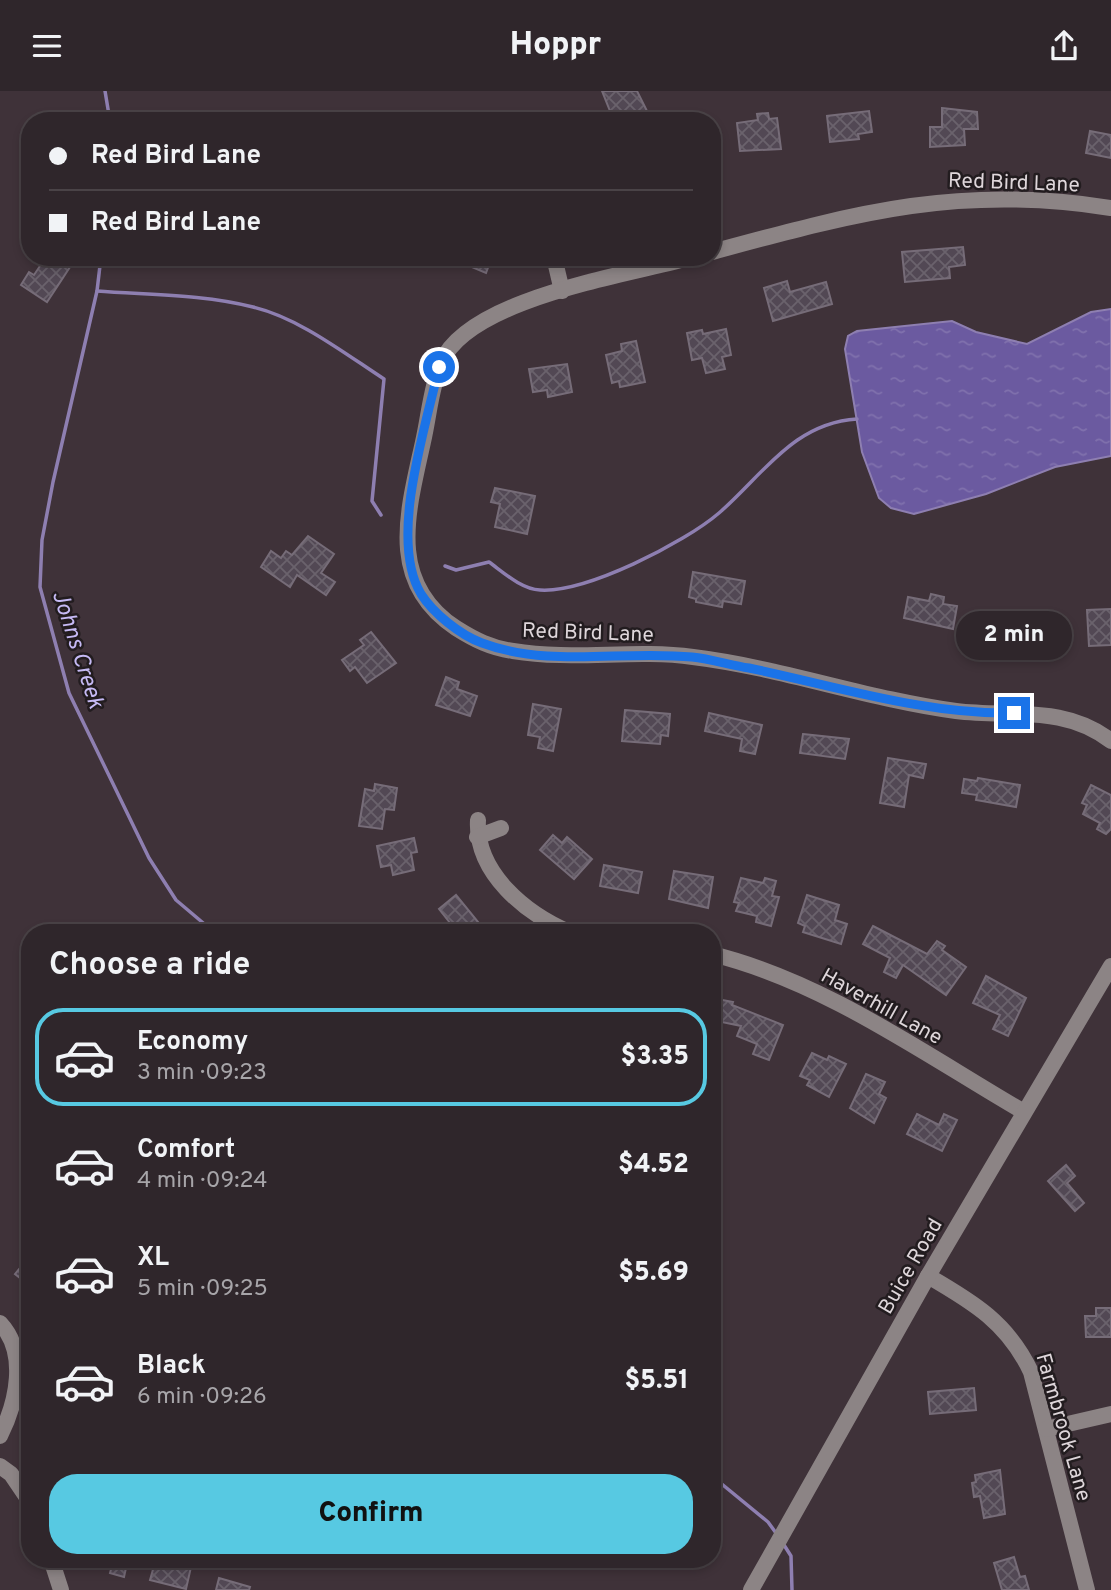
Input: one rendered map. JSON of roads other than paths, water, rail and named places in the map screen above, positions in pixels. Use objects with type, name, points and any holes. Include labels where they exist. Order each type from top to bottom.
[{"type":"street","name":"Red Bird Lane","points":[[721,250],[838,218],[939,201],[1031,199],[1111,208]]},
{"type":"street","points":[[556,266],[562,291]]},
{"type":"street","name":"Red Bird Lane","points":[[658,266],[513,305],[485,318],[455,342],[439,367],[410,500],[407,550],[414,580],[422,595],[447,621],[480,643],[510,651],[566,657],[693,657],[954,711],[1041,713],[1070,718],[1111,741]]},
{"type":"street","points":[[478,820],[477,837],[498,880],[528,909],[555,924]]},
{"type":"street","points":[[477,837],[501,828]]},
{"type":"street","name":"Haverhill Lane","points":[[721,957],[777,973],[826,996],[1024,1112]]},
{"type":"street","name":"Buice Road","points":[[751,1590],[928,1276],[1111,966]]},
{"type":"street","name":"Farmbrook Lane","points":[[928,1276],[982,1307],[1010,1335],[1031,1372],[1087,1590]]},
{"type":"street","points":[[0,1322],[11,1339],[18,1366],[16,1387],[0,1436]]},
{"type":"street","points":[[1046,1429],[1111,1414]]},
{"type":"street","points":[[0,1466],[11,1474],[21,1489]]},
{"type":"street","points":[[54,1568],[61,1590]]},
{"type":"water","points":[[1111,309],[1111,456],[1055,467],[986,494],[914,514],[891,508],[879,498],[862,452],[845,349],[848,336],[857,331],[952,321],[976,332],[1027,344],[1091,312]]},
{"type":"waterway","name":"Johns Creek","points":[[105,91],[108,112]]},
{"type":"waterway","name":"Johns Creek","points":[[100,266],[97,291],[42,540],[40,587],[69,693],[149,858],[176,900],[204,924]]},
{"type":"waterway","points":[[97,291],[215,300],[270,312],[321,337],[384,379],[372,501],[381,515]]},
{"type":"waterway","points":[[445,566],[456,570],[489,562],[519,583],[540,590],[559,589],[608,575],[659,551],[703,525],[797,440],[834,423],[857,419]]},
{"type":"waterway","name":"Johns Creek","points":[[721,1483],[768,1522],[776,1533]]},
{"type":"waterway","name":"Johns Creek","points":[[784,1545],[791,1556],[792,1590]]}]
